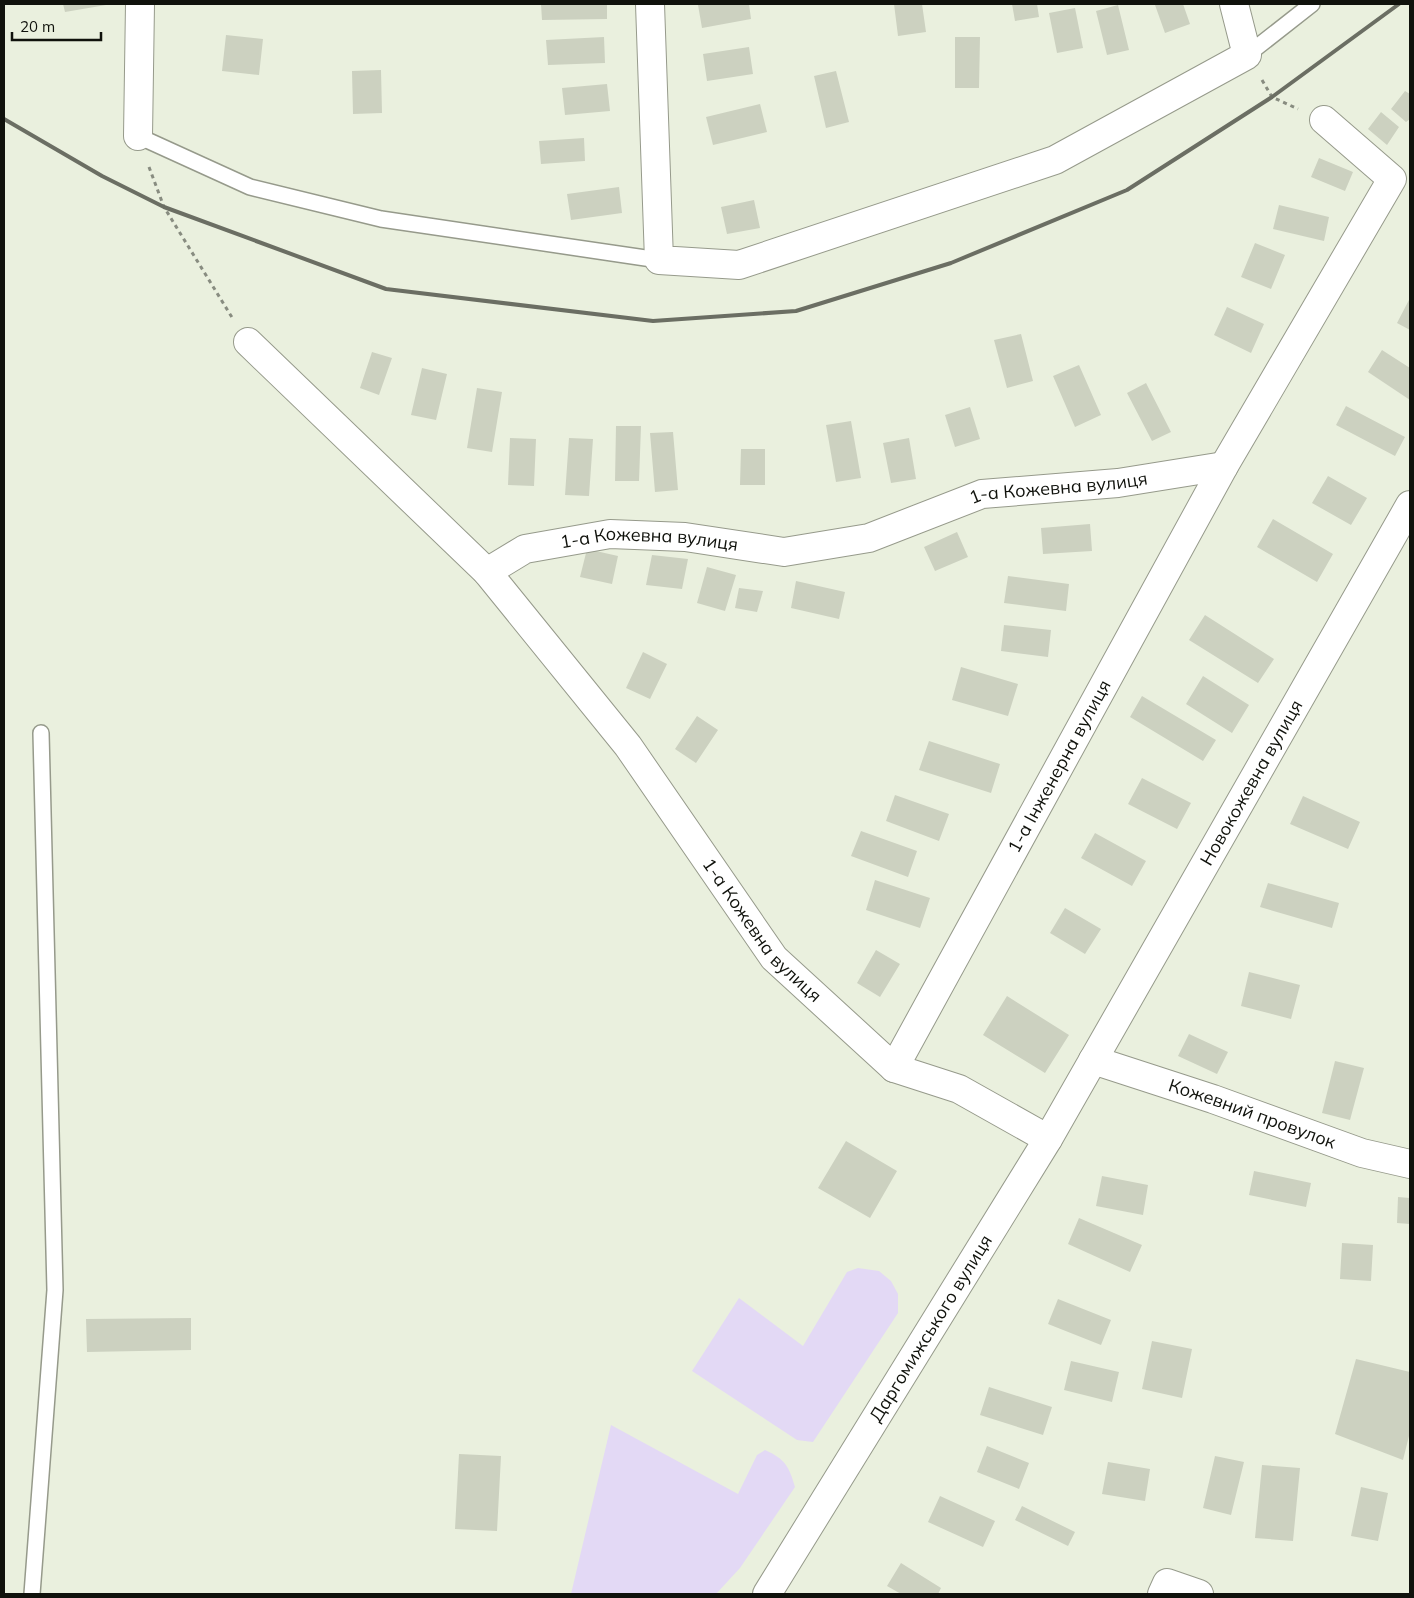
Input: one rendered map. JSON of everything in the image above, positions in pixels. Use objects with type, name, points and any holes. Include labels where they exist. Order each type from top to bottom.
[{"type":"street","points":[[138,136],[140,4]]},
{"type":"street","points":[[650,4],[659,260],[739,265],[1055,160],[1247,55],[1234,4]]},
{"type":"street","points":[[1224,466],[1392,179],[1324,120]]},
{"type":"street","name":"1-а Кожевна вулиця","points":[[248,342],[487,572],[628,746],[774,958],[894,1068],[959,1089],[1048,1139]]},
{"type":"street","name":"1-а Кожевна вулиця","points":[[487,572],[525,549],[610,534],[684,537],[784,552],[869,538],[982,494],[1118,483],[1224,466]]},
{"type":"street","name":"1-а Інженерна вулиця","points":[[894,1068],[1224,466]]},
{"type":"street","name":"Новокожевна вулиця","points":[[1093,1060],[1410,505]]},
{"type":"street","name":"Даргомижського вулиця","points":[[769,1593],[1048,1139],[1093,1060]]},
{"type":"street","name":"Кожевний провулок","points":[[1093,1060],[1213,1099],[1362,1152],[1410,1164]]},
{"type":"street","points":[[1162,1594],[1166,1584],[1199,1594]]},
{"type":"lane","points":[[1247,55],[1312,4]]},
{"type":"lane","points":[[138,136],[250,187],[381,219],[659,260]]},
{"type":"lane","points":[[32,1594],[55,1290],[41,733]]},
{"type":"path","points":[[1247,55],[1272,97],[1324,120]]},
{"type":"path","points":[[138,136],[164,208],[248,342]]},
{"type":"shaded area","points":[[858,1268],[879,1271],[891,1281],[898,1294],[898,1313],[813,1442],[797,1440],[692,1371],[739,1298],[803,1346],[847,1272]]},
{"type":"shaded area","points":[[611,1425],[738,1494],[757,1455],[765,1450],[782,1460],[788,1468],[795,1487],[740,1568],[716,1594],[571,1594]]},
{"type":"building","points":[[63,4],[105,4],[106,5],[65,12]]},
{"type":"building","points":[[541,4],[607,4],[607,19],[542,20]]},
{"type":"building","points":[[749,4],[751,19],[702,28],[698,5]]},
{"type":"building","points":[[894,4],[922,4],[926,32],[898,36]]},
{"type":"building","points":[[1012,4],[1037,4],[1039,17],[1015,21]]},
{"type":"building","points":[[1183,4],[1190,24],[1165,33],[1155,5]]},
{"type":"building","points":[[1118,5],[1129,50],[1107,55],[1096,11]]},
{"type":"building","points":[[1075,8],[1083,48],[1057,53],[1049,13]]},
{"type":"building","points":[[226,35],[263,39],[259,75],[222,71]]},
{"type":"building","points":[[604,37],[605,63],[548,65],[546,40]]},
{"type":"building","points":[[955,37],[980,37],[979,88],[955,88]]},
{"type":"building","points":[[749,47],[753,74],[707,81],[703,54]]},
{"type":"building","points":[[381,70],[382,113],[353,114],[352,71]]},
{"type":"building","points":[[836,71],[849,122],[826,128],[814,76]]},
{"type":"building","points":[[607,84],[610,111],[565,115],[562,88]]},
{"type":"building","points":[[1405,91],[1410,94],[1410,119],[1406,122],[1391,109]]},
{"type":"building","points":[[760,104],[767,132],[713,145],[706,117]]},
{"type":"building","points":[[1381,112],[1399,127],[1387,145],[1368,129]]},
{"type":"building","points":[[584,138],[585,161],[541,164],[539,141]]},
{"type":"building","points":[[1319,158],[1353,172],[1345,191],[1311,177]]},
{"type":"building","points":[[619,187],[622,213],[571,220],[567,194]]},
{"type":"building","points":[[754,200],[760,228],[727,234],[721,207]]},
{"type":"building","points":[[1279,205],[1329,217],[1324,241],[1273,229]]},
{"type":"building","points":[[1255,243],[1285,255],[1271,289],[1241,277]]},
{"type":"building","points":[[1410,298],[1410,330],[1397,323]]},
{"type":"building","points":[[1227,307],[1264,324],[1251,353],[1214,335]]},
{"type":"building","points":[[1021,334],[1033,381],[1007,388],[994,340]]},
{"type":"building","points":[[1382,350],[1410,368],[1410,400],[1368,372]]},
{"type":"building","points":[[372,352],[392,358],[379,395],[360,388]]},
{"type":"building","points":[[1079,365],[1101,415],[1075,427],[1053,376]]},
{"type":"building","points":[[422,368],[447,374],[436,420],[411,415]]},
{"type":"building","points":[[1146,383],[1171,432],[1152,441],[1127,393]]},
{"type":"building","points":[[477,388],[502,392],[492,452],[467,448]]},
{"type":"building","points":[[1346,406],[1405,437],[1395,456],[1336,425]]},
{"type":"building","points":[[970,407],[980,439],[955,447],[945,415]]},
{"type":"building","points":[[851,421],[861,478],[836,482],[826,425]]},
{"type":"building","points":[[616,426],[641,426],[639,481],[615,481]]},
{"type":"building","points":[[673,432],[678,490],[655,492],[650,433]]},
{"type":"building","points":[[510,438],[536,439],[534,486],[508,485]]},
{"type":"building","points":[[569,438],[593,439],[589,496],[565,495]]},
{"type":"building","points":[[909,438],[916,479],[891,483],[883,443]]},
{"type":"building","points":[[741,449],[765,449],[765,485],[740,485]]},
{"type":"building","points":[[1328,476],[1367,498],[1351,525],[1312,503]]},
{"type":"building","points":[[1273,519],[1333,554],[1317,582],[1257,547]]},
{"type":"building","points":[[1090,524],[1092,551],[1043,554],[1041,528]]},
{"type":"building","points":[[957,532],[968,557],[935,571],[924,547]]},
{"type":"building","points":[[587,549],[618,556],[612,584],[580,577]]},
{"type":"building","points":[[652,555],[688,559],[682,589],[646,585]]},
{"type":"building","points":[[707,567],[736,575],[725,611],[697,603]]},
{"type":"building","points":[[1008,576],[1069,584],[1066,611],[1004,603]]},
{"type":"building","points":[[796,581],[845,592],[839,619],[791,608]]},
{"type":"building","points":[[739,588],[763,591],[757,612],[735,608]]},
{"type":"building","points":[[1205,615],[1274,659],[1258,683],[1189,640]]},
{"type":"building","points":[[1004,625],[1051,630],[1048,657],[1001,651]]},
{"type":"building","points":[[643,652],[667,664],[650,699],[626,688]]},
{"type":"building","points":[[961,667],[1018,684],[1008,716],[952,700]]},
{"type":"building","points":[[1203,676],[1249,705],[1232,733],[1186,704]]},
{"type":"building","points":[[1142,696],[1216,740],[1203,761],[1130,717]]},
{"type":"building","points":[[697,716],[718,730],[696,763],[675,749]]},
{"type":"building","points":[[929,741],[1000,764],[991,793],[919,770]]},
{"type":"building","points":[[1142,778],[1191,803],[1177,829],[1128,804]]},
{"type":"building","points":[[895,795],[949,814],[939,841],[886,821]]},
{"type":"building","points":[[1303,796],[1360,822],[1348,849],[1290,824]]},
{"type":"building","points":[[861,831],[917,851],[908,877],[851,856]]},
{"type":"building","points":[[1095,833],[1146,861],[1132,886],[1081,858]]},
{"type":"building","points":[[875,880],[930,898],[920,928],[866,910]]},
{"type":"building","points":[[1268,883],[1339,903],[1332,928],[1260,907]]},
{"type":"building","points":[[1065,908],[1101,929],[1085,954],[1050,933]]},
{"type":"building","points":[[876,950],[900,964],[880,997],[857,983]]},
{"type":"building","points":[[1249,972],[1300,985],[1291,1019],[1241,1006]]},
{"type":"building","points":[[1007,996],[1069,1035],[1045,1073],[983,1035]]},
{"type":"building","points":[[1189,1034],[1228,1052],[1217,1074],[1178,1056]]},
{"type":"building","points":[[1335,1061],[1364,1068],[1350,1120],[1322,1113]]},
{"type":"building","points":[[846,1141],[897,1171],[870,1218],[818,1188]]},
{"type":"building","points":[[1254,1171],[1311,1183],[1306,1207],[1249,1195]]},
{"type":"building","points":[[1102,1176],[1148,1185],[1143,1215],[1096,1206]]},
{"type":"building","points":[[1398,1197],[1410,1198],[1410,1224],[1397,1223]]},
{"type":"building","points":[[1079,1218],[1142,1245],[1130,1272],[1068,1244]]},
{"type":"building","points":[[1342,1243],[1373,1245],[1371,1281],[1340,1279]]},
{"type":"building","points":[[1058,1299],[1111,1320],[1101,1345],[1048,1324]]},
{"type":"building","points":[[191,1318],[191,1350],[87,1352],[86,1319]]},
{"type":"building","points":[[1152,1341],[1192,1349],[1182,1398],[1142,1389]]},
{"type":"building","points":[[1356,1359],[1410,1372],[1410,1432],[1403,1460],[1335,1434]]},
{"type":"building","points":[[1071,1361],[1119,1372],[1112,1402],[1064,1390]]},
{"type":"building","points":[[989,1387],[1052,1407],[1043,1435],[980,1415]]},
{"type":"building","points":[[987,1446],[1029,1463],[1019,1489],[977,1472]]},
{"type":"building","points":[[459,1454],[501,1456],[497,1531],[455,1529]]},
{"type":"building","points":[[1215,1456],[1244,1462],[1231,1515],[1203,1508]]},
{"type":"building","points":[[1108,1462],[1150,1469],[1145,1501],[1102,1494]]},
{"type":"building","points":[[1262,1465],[1300,1468],[1293,1541],[1255,1538]]},
{"type":"building","points":[[1361,1487],[1388,1493],[1378,1541],[1351,1536]]},
{"type":"building","points":[[940,1496],[995,1521],[983,1547],[928,1522]]},
{"type":"building","points":[[1022,1506],[1075,1532],[1068,1546],[1015,1520]]},
{"type":"building","points":[[901,1563],[941,1588],[938,1594],[901,1594],[887,1586]]},
{"type":"railway","points":[[4,119],[102,176],[164,207],[386,289],[653,321],[796,311],[951,263],[1127,190],[1272,97],[1399,4]]}]
